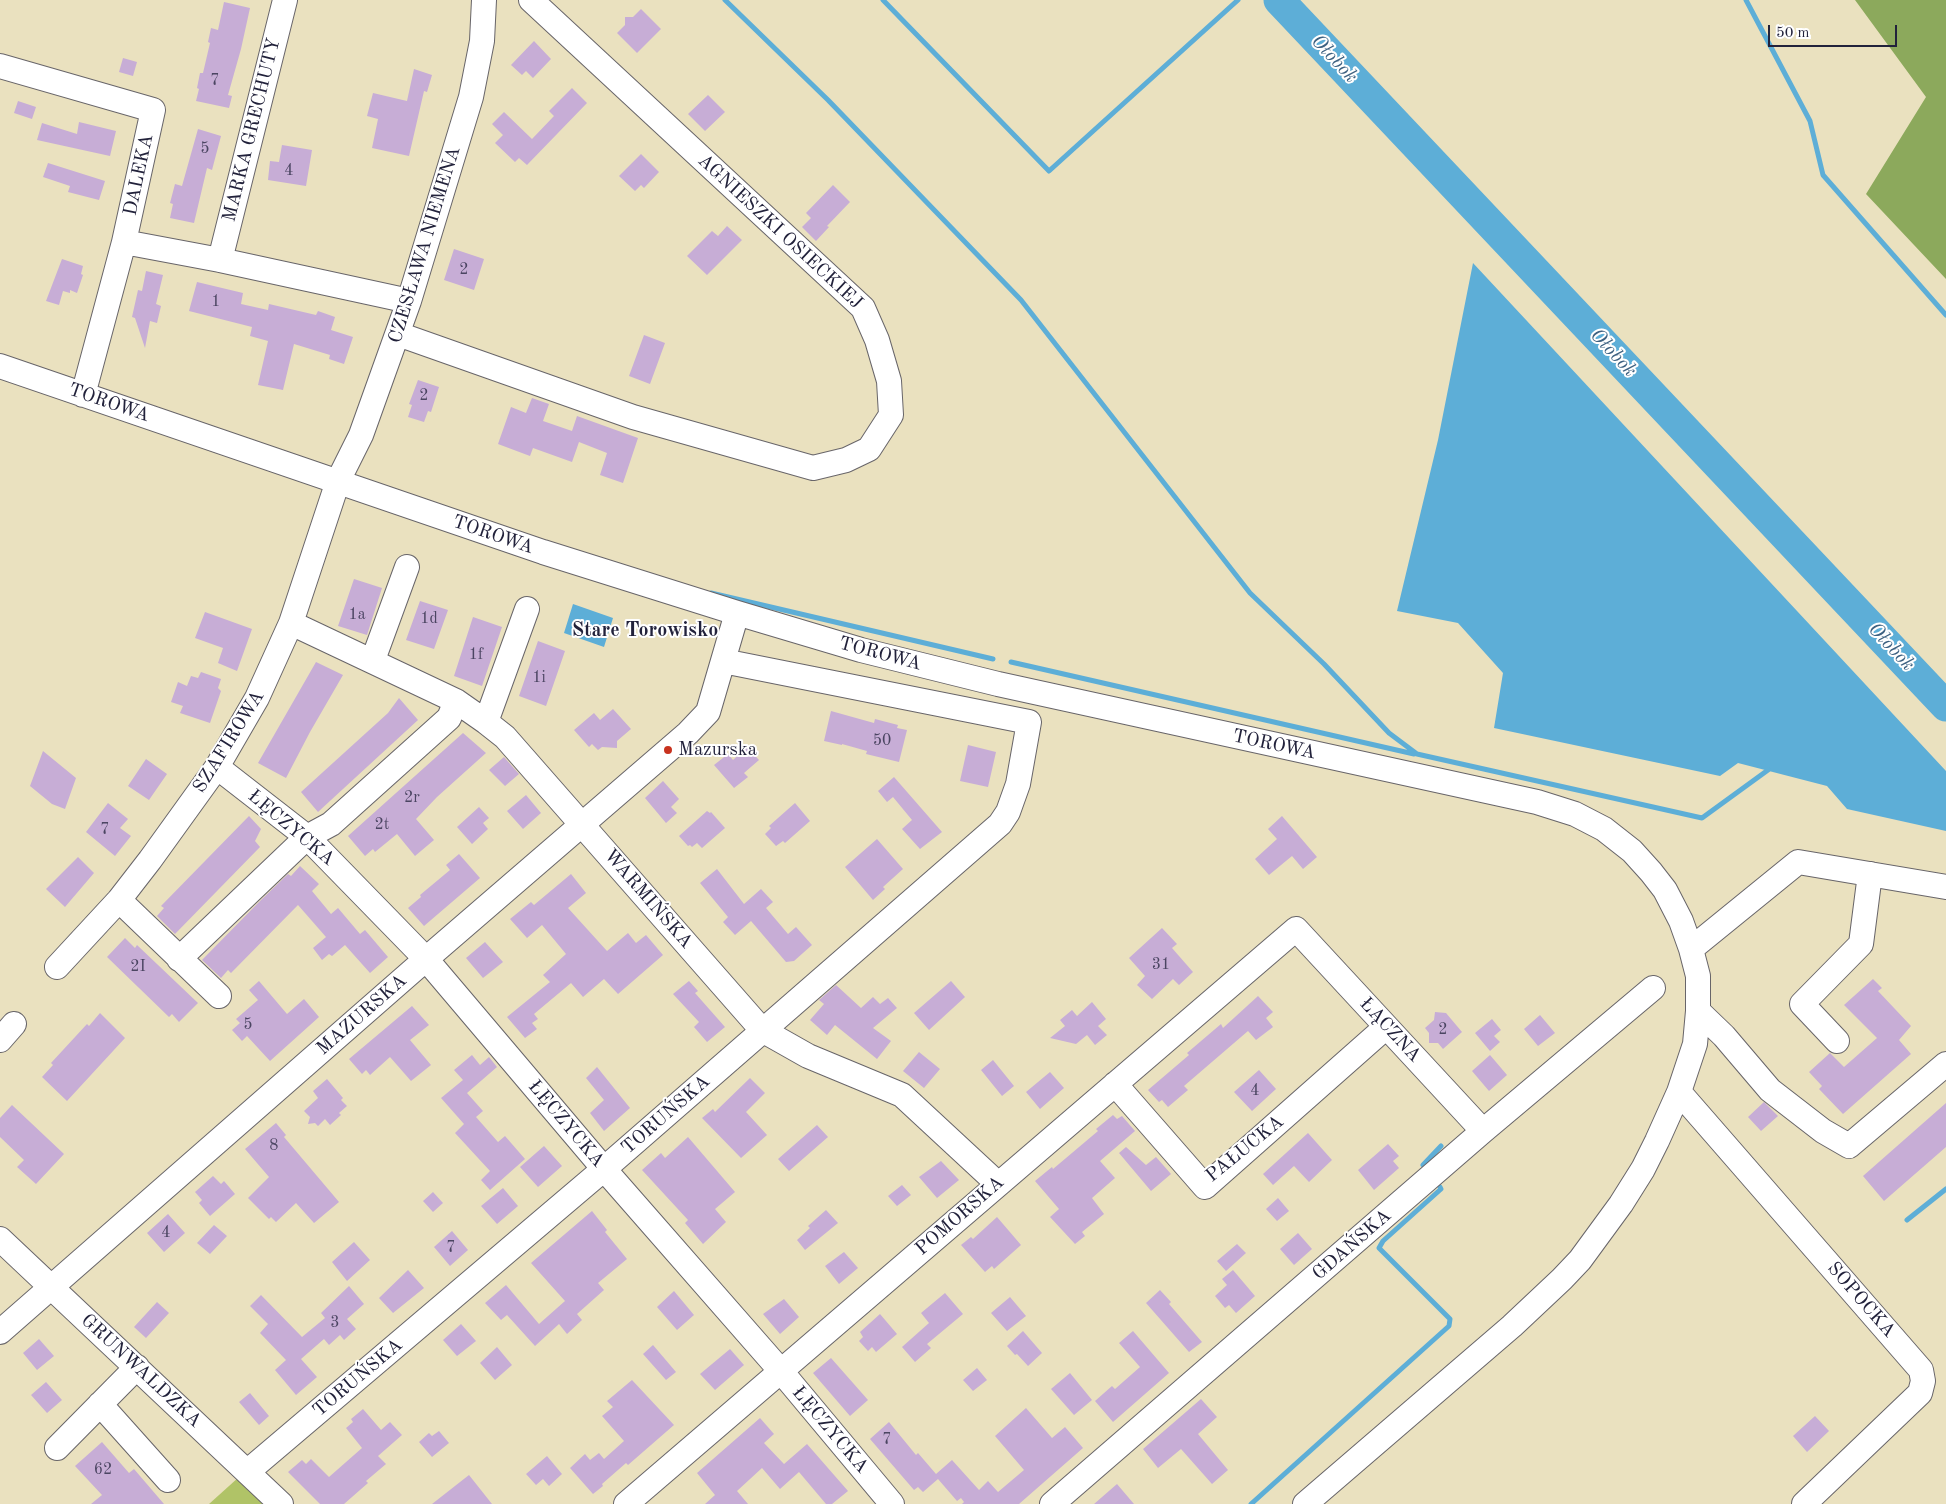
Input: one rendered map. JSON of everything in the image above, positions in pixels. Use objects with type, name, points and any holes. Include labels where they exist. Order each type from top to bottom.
[{"type":"street","name":"MARKA GRECHUTY","points":[[220,260],[284,0]]},
{"type":"street","name":"CZESŁAWA NIEMENA","points":[[338,481],[361,435],[409,302],[471,97],[482,41],[484,0]]},
{"type":"street","name":"AGNIESZKI OSIECKIEJ","points":[[398,334],[633,418],[813,468],[846,460],[869,449],[891,415],[889,381],[877,340],[863,308],[531,0]]},
{"type":"street","name":"DALEKA","points":[[0,66],[153,110],[124,242],[84,395]]},
{"type":"street","points":[[124,242],[220,260],[409,302]]},
{"type":"street","name":"TOROWA","points":[[0,366],[543,552],[737,613],[862,650],[998,684],[1537,802],[1575,814],[1604,829],[1632,851],[1665,890],[1681,921],[1698,976],[1698,1011],[1695,1044],[1680,1092],[1643,1169],[1600,1233],[1562,1279],[1518,1322],[1305,1504]]},
{"type":"street","name":"SZAFIROWA","points":[[57,967],[119,900],[150,860],[216,767],[257,698],[291,623],[338,481]]},
{"type":"street","points":[[373,660],[407,567]]},
{"type":"street","points":[[486,722],[527,609]]},
{"type":"street","name":"MAZURSKA","points":[[0,1332],[426,959],[688,733],[708,712],[737,613]]},
{"type":"street","name":"WARMIŃSKA","points":[[291,623],[373,660],[456,701],[505,737],[762,1030],[808,1056],[902,1095],[998,1184]]},
{"type":"street","name":"TORUŃSKA","points":[[247,1472],[604,1170],[1000,824],[1008,812],[1015,792],[1029,722],[723,661]]},
{"type":"street","points":[[180,958],[307,837],[331,824],[449,718],[456,701]]},
{"type":"street","name":"ŁĘCZYCKA","points":[[216,767],[307,837],[426,959],[604,1170],[780,1370],[892,1504]]},
{"type":"street","points":[[1691,949],[1798,862],[1946,887]]},
{"type":"street","points":[[1837,1041],[1802,1004],[1861,944],[1870,874]]},
{"type":"street","points":[[119,900],[219,996]]},
{"type":"street","name":"ŁĄCZNA","points":[[1296,929],[1483,1131]]},
{"type":"street","name":"POMORSKA","points":[[626,1504],[1296,929]]},
{"type":"street","name":"GDAŃSKA","points":[[1052,1504],[1483,1131],[1653,988]]},
{"type":"street","points":[[1698,1011],[1724,1036],[1770,1090],[1823,1131],[1850,1146],[1946,1064]]},
{"type":"street","name":"PAŁUCKA","points":[[1115,1084],[1205,1187],[1386,1027]]},
{"type":"street","name":"SOPOCKA","points":[[1680,1092],[1921,1370],[1923,1381],[1920,1393],[1804,1504]]},
{"type":"street","name":"GRUNWALDZKA","points":[[0,1239],[281,1504]]},
{"type":"street","points":[[57,1448],[137,1367]]},
{"type":"street","points":[[100,1404],[168,1480]]},
{"type":"green space","points":[[1855,0],[1946,0],[1946,279],[1866,194],[1926,97]]},
{"type":"green space","points":[[239,1477],[267,1504],[209,1504]]},
{"type":"water","points":[[1473,263],[1946,771],[1946,831],[1847,809],[1827,786],[1738,763],[1720,776],[1494,728],[1503,673],[1458,623],[1397,611],[1438,440]]},
{"type":"water","points":[[573,604],[613,618],[604,647],[564,633]]},
{"type":"building","points":[[224,2],[250,8],[228,95],[232,96],[229,108],[196,101],[200,73],[203,73],[210,43],[208,42],[211,28],[218,30]]},
{"type":"building","points":[[641,9],[661,29],[637,53],[617,33],[625,25],[625,17],[633,17]]},
{"type":"building","points":[[534,41],[551,59],[533,78],[526,71],[522,75],[511,65]]},
{"type":"building","points":[[123,58],[137,62],[133,76],[119,72]]},
{"type":"building","points":[[414,69],[432,75],[427,92],[424,91],[409,156],[372,148],[378,119],[367,116],[373,93],[407,101]]},
{"type":"building","points":[[572,88],[587,103],[527,165],[519,158],[515,162],[495,143],[503,135],[492,124],[504,112],[532,139],[554,116],[549,111]]},
{"type":"building","points":[[708,95],[725,112],[705,131],[688,114]]},
{"type":"building","points":[[18,101],[36,107],[32,119],[14,113]]},
{"type":"building","points":[[79,122],[116,131],[110,156],[37,140],[42,123],[77,134]]},
{"type":"building","points":[[198,129],[221,136],[212,170],[207,168],[194,223],[170,218],[173,204],[170,203],[175,184],[182,186]]},
{"type":"building","points":[[282,145],[312,150],[306,186],[268,180],[270,161],[279,162]]},
{"type":"building","points":[[641,154],[659,172],[644,188],[641,185],[635,191],[619,176]]},
{"type":"building","points":[[48,163],[105,181],[99,200],[68,192],[70,186],[43,177]]},
{"type":"building","points":[[833,185],[850,202],[827,226],[829,227],[816,241],[802,227],[811,218],[806,213]]},
{"type":"building","points":[[727,226],[742,240],[707,275],[687,256],[712,231],[718,236]]},
{"type":"building","points":[[454,249],[484,259],[474,290],[444,280]]},
{"type":"building","points":[[62,259],[83,266],[81,274],[83,275],[77,293],[70,290],[70,293],[63,291],[59,305],[46,301]]},
{"type":"building","points":[[146,271],[163,275],[156,304],[161,306],[157,323],[150,321],[145,348],[135,318],[132,317],[138,290],[142,291]]},
{"type":"building","points":[[197,282],[243,293],[241,304],[268,310],[269,304],[316,315],[318,311],[335,317],[331,330],[353,337],[344,364],[329,359],[330,355],[294,344],[283,390],[258,385],[268,341],[250,336],[252,327],[189,311]]},
{"type":"building","points":[[644,335],[665,343],[650,384],[629,376]]},
{"type":"building","points":[[418,380],[439,387],[431,412],[428,411],[424,422],[408,417],[412,405],[409,404]]},
{"type":"building","points":[[532,398],[549,404],[543,421],[572,431],[577,416],[638,438],[623,483],[600,475],[607,453],[579,442],[572,462],[533,448],[530,456],[498,444],[511,407],[526,413]]},
{"type":"building","points":[[354,579],[382,588],[367,635],[338,626]]},
{"type":"building","points":[[420,601],[448,610],[434,649],[406,640]]},
{"type":"building","points":[[205,612],[252,629],[237,671],[218,663],[223,648],[195,638]]},
{"type":"building","points":[[473,617],[502,627],[482,686],[454,676]]},
{"type":"building","points":[[538,641],[565,651],[546,706],[519,696]]},
{"type":"building","points":[[316,662],[343,675],[286,778],[258,763]]},
{"type":"building","points":[[201,672],[221,679],[218,688],[221,691],[210,723],[180,713],[183,706],[171,702],[178,682],[187,686],[191,676],[198,678]]},
{"type":"building","points":[[399,698],[418,720],[318,812],[301,792],[388,713]]},
{"type":"building","points":[[613,709],[631,729],[617,741],[617,748],[602,747],[598,750],[592,744],[589,747],[574,730],[594,713],[600,720]]},
{"type":"building","points":[[831,711],[874,723],[875,719],[898,725],[897,728],[907,730],[899,762],[866,754],[867,751],[842,744],[824,741]]},
{"type":"building","points":[[463,733],[486,753],[437,797],[416,819],[434,840],[415,856],[397,834],[375,852],[373,849],[365,856],[348,836]]},
{"type":"building","points":[[968,745],[996,752],[988,787],[960,781]]},
{"type":"building","points":[[747,747],[759,760],[744,773],[748,777],[734,788],[714,765],[728,754],[733,760]]},
{"type":"building","points":[[43,751],[76,778],[65,809],[52,804],[30,786]]},
{"type":"building","points":[[504,757],[519,774],[505,786],[489,770]]},
{"type":"building","points":[[146,759],[167,774],[149,800],[128,786]]},
{"type":"building","points":[[894,777],[942,832],[920,849],[902,829],[912,820],[893,797],[887,802],[878,791]]},
{"type":"building","points":[[663,781],[679,799],[671,807],[677,813],[666,823],[645,798]]},
{"type":"building","points":[[526,795],[541,813],[523,829],[507,811]]},
{"type":"building","points":[[108,803],[128,819],[120,828],[131,836],[115,856],[86,832]]},
{"type":"building","points":[[795,803],[810,821],[785,843],[783,841],[776,846],[765,834],[771,828],[769,826]]},
{"type":"building","points":[[479,807],[489,818],[483,823],[488,829],[472,844],[457,827]]},
{"type":"building","points":[[707,811],[711,812],[725,828],[702,848],[697,843],[692,847],[688,846],[679,836]]},
{"type":"building","points":[[249,816],[261,829],[255,841],[260,847],[175,934],[157,916],[164,908],[161,906]]},
{"type":"building","points":[[1282,816],[1317,857],[1303,869],[1292,856],[1269,875],[1255,859],[1277,839],[1268,829]]},
{"type":"building","points":[[877,839],[903,869],[883,887],[885,889],[873,900],[845,867]]},
{"type":"building","points":[[459,854],[480,878],[424,926],[408,908],[421,897],[420,895],[450,870],[446,865]]},
{"type":"building","points":[[78,857],[94,873],[65,907],[46,889]]},
{"type":"building","points":[[300,866],[319,884],[312,891],[331,914],[338,908],[360,934],[365,930],[388,957],[370,973],[345,945],[332,956],[329,954],[322,960],[313,948],[326,937],[298,905],[231,973],[228,970],[221,978],[202,960],[288,874],[291,876]]},
{"type":"building","points":[[717,869],[744,904],[761,889],[773,902],[766,908],[788,934],[796,927],[812,945],[794,961],[786,962],[751,921],[735,935],[723,922],[728,917],[700,883]]},
{"type":"building","points":[[571,874],[586,893],[568,908],[607,951],[628,933],[636,943],[646,935],[663,955],[618,994],[604,979],[583,997],[571,983],[534,1014],[538,1019],[532,1023],[537,1029],[525,1038],[507,1017],[550,982],[543,975],[566,954],[542,925],[527,938],[510,919],[531,902],[534,905]]},
{"type":"building","points":[[1162,928],[1177,944],[1172,948],[1193,972],[1179,985],[1173,979],[1152,999],[1137,985],[1145,976],[1129,958]]},
{"type":"building","points":[[125,938],[135,948],[137,945],[198,1003],[179,1022],[172,1014],[169,1017],[107,957]]},
{"type":"building","points":[[485,942],[503,962],[483,978],[466,958]]},
{"type":"building","points":[[1873,979],[1882,988],[1878,991],[1911,1026],[1899,1040],[1911,1054],[1843,1114],[1819,1089],[1822,1086],[1809,1072],[1830,1053],[1844,1067],[1877,1038],[1844,1005]]},
{"type":"building","points":[[259,981],[287,1014],[304,999],[319,1017],[270,1061],[247,1036],[242,1041],[232,1030],[240,1023],[236,1019],[258,1000],[249,990]]},
{"type":"building","points":[[689,981],[698,991],[695,993],[725,1027],[707,1042],[694,1027],[699,1022],[673,994]]},
{"type":"building","points":[[951,981],[965,997],[929,1030],[914,1013]]},
{"type":"building","points":[[836,985],[861,1008],[873,997],[880,1004],[888,998],[897,1008],[873,1028],[891,1041],[877,1059],[835,1025],[827,1035],[810,1020],[824,1004],[819,1000]]},
{"type":"building","points":[[1258,996],[1273,1012],[1266,1018],[1273,1027],[1256,1040],[1248,1031],[1184,1086],[1188,1090],[1168,1107],[1162,1100],[1159,1102],[1148,1090],[1189,1055],[1187,1053],[1221,1024],[1223,1028]]},
{"type":"building","points":[[1092,1002],[1106,1019],[1098,1026],[1107,1035],[1095,1045],[1087,1035],[1076,1044],[1050,1038],[1065,1026],[1060,1020],[1072,1010],[1077,1016]]},
{"type":"building","points":[[412,1006],[429,1025],[410,1040],[431,1065],[411,1081],[390,1057],[370,1075],[366,1070],[362,1074],[349,1059]]},
{"type":"building","points":[[1435,1012],[1446,1013],[1462,1032],[1443,1049],[1438,1043],[1429,1043],[1429,1033],[1425,1028],[1434,1020]]},
{"type":"building","points":[[100,1013],[125,1038],[67,1101],[42,1077],[53,1065],[51,1063],[87,1024],[89,1026]]},
{"type":"building","points":[[1540,1015],[1555,1033],[1538,1046],[1524,1029]]},
{"type":"building","points":[[1492,1019],[1501,1030],[1494,1036],[1500,1042],[1490,1051],[1475,1033]]},
{"type":"building","points":[[919,1052],[940,1069],[924,1088],[903,1071]]},
{"type":"building","points":[[472,1055],[480,1065],[489,1057],[497,1067],[467,1093],[483,1111],[476,1117],[498,1142],[505,1136],[525,1159],[490,1190],[481,1180],[490,1171],[455,1133],[464,1124],[441,1098],[463,1080],[454,1070]]},
{"type":"building","points":[[1490,1055],[1507,1075],[1489,1091],[1472,1071]]},
{"type":"building","points":[[993,1060],[1014,1086],[1002,1096],[981,1070]]},
{"type":"building","points":[[597,1067],[630,1108],[604,1131],[590,1113],[604,1100],[586,1078]]},
{"type":"building","points":[[1259,1070],[1276,1089],[1252,1111],[1234,1092]]},
{"type":"building","points":[[1050,1072],[1064,1088],[1040,1109],[1026,1092]]},
{"type":"building","points":[[750,1078],[765,1093],[746,1112],[767,1135],[741,1158],[702,1118],[713,1109],[715,1112]]},
{"type":"building","points":[[327,1079],[343,1098],[341,1100],[347,1106],[339,1113],[341,1115],[330,1125],[325,1119],[318,1126],[315,1123],[308,1124],[310,1117],[304,1111],[318,1098],[313,1091]]},
{"type":"building","points":[[1764,1102],[1778,1116],[1761,1131],[1748,1117]]},
{"type":"building","points":[[1946,1103],[1946,1147],[1884,1201],[1863,1176]]},
{"type":"building","points":[[12,1105],[64,1154],[36,1184],[17,1167],[24,1160],[0,1137],[0,1118]]},
{"type":"building","points":[[1113,1115],[1117,1119],[1122,1116],[1135,1131],[1100,1161],[1115,1178],[1092,1198],[1104,1214],[1082,1232],[1085,1236],[1075,1244],[1050,1217],[1059,1209],[1035,1181],[1052,1167],[1053,1169],[1098,1131],[1096,1129]]},
{"type":"building","points":[[276,1123],[286,1135],[284,1137],[339,1202],[314,1223],[296,1203],[276,1222],[271,1217],[269,1219],[248,1198],[269,1177],[245,1149]]},
{"type":"building","points":[[817,1125],[828,1137],[789,1171],[778,1159]]},
{"type":"building","points":[[1308,1133],[1332,1160],[1309,1182],[1294,1166],[1273,1185],[1263,1174]]},
{"type":"building","points":[[688,1137],[735,1192],[715,1209],[726,1222],[703,1244],[685,1223],[688,1220],[642,1170],[661,1153],[665,1158]]},
{"type":"building","points":[[1388,1144],[1399,1156],[1393,1161],[1399,1168],[1374,1190],[1358,1170]]},
{"type":"building","points":[[544,1146],[562,1166],[538,1187],[520,1167]]},
{"type":"building","points":[[1126,1147],[1146,1165],[1156,1157],[1171,1174],[1151,1191],[1119,1153]]},
{"type":"building","points":[[941,1161],[959,1180],[937,1198],[919,1177]]},
{"type":"building","points":[[213,1176],[221,1184],[224,1181],[235,1194],[210,1216],[199,1203],[202,1200],[195,1192]]},
{"type":"building","points":[[902,1185],[911,1195],[897,1206],[888,1196]]},
{"type":"building","points":[[503,1188],[518,1206],[497,1224],[481,1206]]},
{"type":"building","points":[[433,1192],[443,1203],[433,1212],[423,1201]]},
{"type":"building","points":[[1278,1198],[1289,1211],[1277,1221],[1266,1209]]},
{"type":"building","points":[[826,1210],[838,1223],[805,1250],[797,1240],[810,1228],[808,1226]]},
{"type":"building","points":[[592,1211],[607,1230],[605,1232],[627,1259],[598,1283],[604,1290],[577,1314],[582,1320],[567,1334],[559,1324],[535,1346],[507,1315],[501,1320],[485,1303],[506,1285],[539,1324],[565,1301],[531,1263]]},
{"type":"building","points":[[168,1214],[185,1233],[164,1252],[147,1233]]},
{"type":"building","points":[[997,1217],[1021,1245],[994,1269],[992,1266],[985,1272],[961,1245],[971,1237],[973,1239]]},
{"type":"building","points":[[214,1225],[227,1236],[210,1254],[197,1243]]},
{"type":"building","points":[[452,1231],[468,1250],[450,1266],[434,1247]]},
{"type":"building","points":[[1298,1233],[1312,1249],[1294,1265],[1280,1249]]},
{"type":"building","points":[[354,1242],[370,1260],[347,1281],[332,1262]]},
{"type":"building","points":[[1237,1244],[1246,1253],[1226,1271],[1217,1261]]},
{"type":"building","points":[[844,1252],[858,1268],[839,1284],[825,1266]]},
{"type":"building","points":[[408,1270],[424,1288],[393,1313],[379,1298]]},
{"type":"building","points":[[1233,1270],[1255,1296],[1236,1313],[1229,1305],[1225,1308],[1215,1296],[1227,1285],[1222,1279]]},
{"type":"building","points":[[349,1286],[364,1304],[347,1319],[356,1329],[344,1340],[340,1335],[329,1345],[324,1339],[301,1359],[317,1377],[296,1395],[275,1370],[286,1360],[260,1333],[268,1324],[250,1306],[261,1295],[302,1337],[325,1318],[321,1313]]},
{"type":"building","points":[[1160,1290],[1171,1302],[1169,1304],[1202,1342],[1189,1352],[1146,1303]]},
{"type":"building","points":[[674,1291],[694,1315],[677,1330],[657,1307]]},
{"type":"building","points":[[945,1293],[963,1314],[927,1344],[931,1348],[915,1362],[902,1347],[929,1323],[921,1313]]},
{"type":"building","points":[[1010,1297],[1026,1316],[1007,1331],[991,1313]]},
{"type":"building","points":[[784,1299],[799,1317],[780,1334],[763,1314]]},
{"type":"building","points":[[157,1302],[169,1313],[146,1338],[134,1327]]},
{"type":"building","points":[[880,1314],[897,1334],[876,1352],[872,1347],[868,1351],[859,1341],[863,1337],[860,1332]]},
{"type":"building","points":[[461,1324],[476,1341],[457,1356],[443,1340]]},
{"type":"building","points":[[1023,1331],[1042,1353],[1028,1366],[1007,1346]]},
{"type":"building","points":[[1133,1331],[1169,1373],[1113,1422],[1095,1401],[1112,1386],[1115,1389],[1140,1367],[1119,1343]]},
{"type":"building","points":[[39,1339],[54,1356],[37,1370],[23,1353]]},
{"type":"building","points":[[653,1345],[676,1372],[666,1380],[643,1354]]},
{"type":"building","points":[[497,1347],[512,1365],[495,1380],[480,1363]]},
{"type":"building","points":[[730,1349],[744,1365],[715,1390],[700,1374]]},
{"type":"building","points":[[831,1358],[868,1400],[850,1416],[813,1373]]},
{"type":"building","points":[[977,1368],[987,1380],[973,1391],[963,1380]]},
{"type":"building","points":[[1070,1373],[1092,1400],[1074,1415],[1051,1389]]},
{"type":"building","points":[[632,1380],[674,1425],[628,1465],[626,1463],[593,1494],[570,1468],[585,1454],[590,1460],[599,1453],[604,1459],[624,1441],[602,1416],[613,1407],[607,1401]]},
{"type":"building","points":[[46,1382],[62,1400],[47,1413],[31,1395]]},
{"type":"building","points":[[250,1393],[269,1416],[259,1425],[239,1402]]},
{"type":"building","points":[[1201,1399],[1217,1417],[1198,1434],[1228,1470],[1212,1484],[1181,1449],[1158,1468],[1143,1449]]},
{"type":"building","points":[[1026,1408],[1052,1438],[1065,1427],[1083,1448],[1019,1504],[962,1504],[964,1502],[961,1498],[957,1501],[938,1479],[923,1492],[918,1487],[914,1490],[870,1439],[889,1422],[916,1455],[918,1453],[936,1474],[952,1460],[979,1490],[988,1481],[998,1492],[1024,1470],[995,1436]]},
{"type":"building","points":[[363,1409],[381,1430],[390,1422],[402,1435],[378,1456],[386,1464],[344,1504],[320,1504],[288,1472],[302,1460],[306,1464],[311,1459],[329,1477],[362,1448],[346,1428],[353,1422],[351,1419]]},
{"type":"building","points":[[1815,1416],[1829,1431],[1807,1452],[1793,1436]]},
{"type":"building","points":[[760,1418],[774,1434],[764,1443],[784,1464],[807,1444],[848,1491],[832,1504],[826,1504],[799,1472],[780,1489],[762,1468],[737,1491],[748,1504],[705,1504],[715,1495],[697,1473]]},
{"type":"building","points":[[439,1431],[449,1443],[432,1457],[419,1442],[429,1433],[432,1436]]},
{"type":"building","points":[[102,1442],[129,1473],[134,1469],[164,1504],[91,1504],[102,1495],[75,1466]]},
{"type":"building","points":[[547,1456],[562,1474],[549,1486],[543,1479],[536,1485],[526,1474]]},
{"type":"building","points":[[469,1475],[492,1504],[432,1504]]},
{"type":"building","points":[[1117,1484],[1134,1504],[1094,1504]]},
{"type":"waterway","points":[[725,0],[828,100],[1021,300],[1250,593],[1324,664],[1389,733],[1417,754],[1702,818],[1768,770]]},
{"type":"waterway","points":[[883,0],[1049,171],[1238,0]]},
{"type":"waterway","name":"Ołobok","points":[[1279,0],[1946,706]]},
{"type":"waterway","points":[[1746,0],[1810,121],[1823,175],[1946,315]]},
{"type":"waterway","points":[[711,593],[993,659]]},
{"type":"waterway","points":[[1011,662],[1414,754]]},
{"type":"waterway","points":[[1423,1165],[1441,1146]]},
{"type":"waterway","points":[[1251,1504],[1449,1326],[1450,1319],[1379,1248],[1383,1241],[1441,1189],[1440,1187]]},
{"type":"waterway","points":[[1907,1220],[1946,1189]]},
{"type":"place","name":"Mazurska","points":[[668,750]]},
{"type":"district","name":"Stare Torowisko","points":[[645,631]]}]
